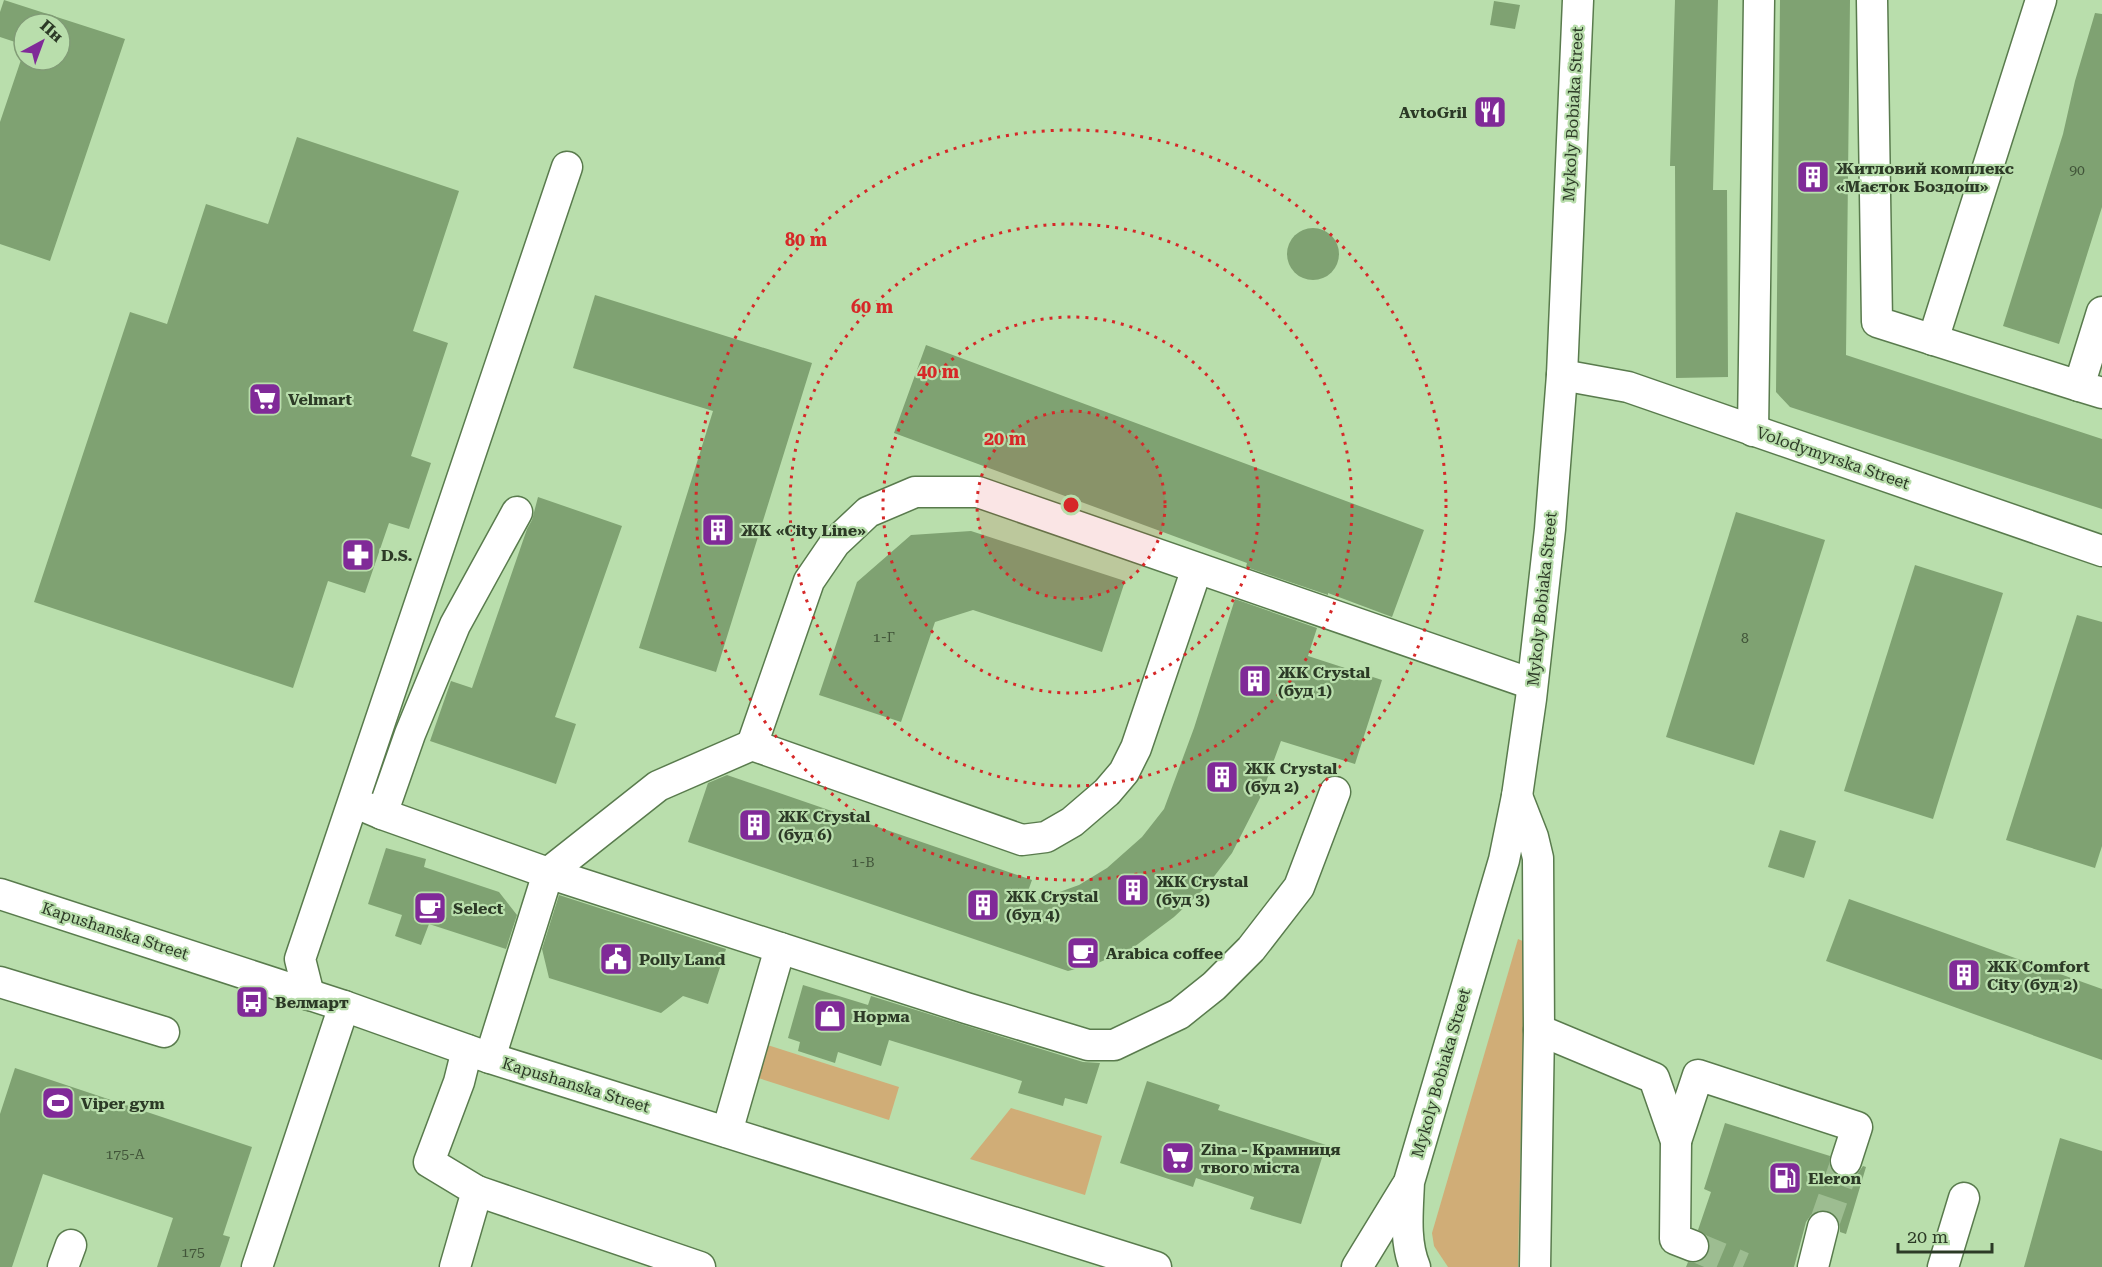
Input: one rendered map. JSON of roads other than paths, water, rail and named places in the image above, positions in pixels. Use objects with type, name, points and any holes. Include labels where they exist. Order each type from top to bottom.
[{"type":"street","name":"Mykoly Bobiaka Street","points":[[1357,1267],[1387,1222],[1409,1182],[1504,860],[1516,796],[1550,529],[1562,375],[1578,0]]},
{"type":"street","points":[[1753,431],[1759,0]]},
{"type":"street","points":[[1872,0],[1877,322],[2090,389],[2102,312]]},
{"type":"street","points":[[1933,340],[2041,0]]},
{"type":"street","points":[[309,995],[300,959],[567,166]]},
{"type":"street","name":"Volodymyrska Street","points":[[1562,375],[1629,387],[2102,551]]},
{"type":"street","points":[[752,745],[809,581],[835,543],[868,512],[915,492],[978,492],[1532,684]]},
{"type":"street","points":[[382,814],[410,734],[455,625],[517,512]]},
{"type":"street","points":[[700,1267],[477,1191],[429,1162],[459,1082],[479,1054],[548,873],[658,786],[752,745],[1022,840],[1046,837],[1072,822],[1107,792],[1125,772],[1136,748],[1197,568]]},
{"type":"street","points":[[354,802],[548,873],[780,948],[1088,1045],[1114,1045],[1179,1014],[1214,986],[1251,949],[1299,887],[1335,792]]},
{"type":"street","points":[[1516,796],[1533,837],[1538,858],[1539,1030],[1535,1267]]},
{"type":"street","name":"Kapushanska Street","points":[[2,902],[344,1006],[479,1054],[1156,1267]]},
{"type":"street","points":[[727,1132],[780,948]]},
{"type":"street","points":[[0,982],[164,1032]]},
{"type":"street","points":[[257,1267],[344,1006]]},
{"type":"street","points":[[1539,1030],[1654,1078],[1676,1141]]},
{"type":"street","points":[[1693,1246],[1675,1239],[1676,1141],[1698,1075],[1857,1126],[1846,1161]]},
{"type":"street","name":"Mykoly Bobiaka Street","points":[[1409,1182],[1407,1216],[1411,1259],[1414,1267]]},
{"type":"street","points":[[455,1267],[477,1191]]},
{"type":"street","points":[[1943,1267],[1964,1198]]},
{"type":"street","points":[[1813,1267],[1823,1227]]},
{"type":"tunnel","points":[[1823,1227],[1846,1161]]},
{"type":"tunnel","points":[[1693,1246],[1743,1267]]},
{"type":"place","name":"AvtoGril","points":[[1490,112]]},
{"type":"place","name":"Житловий комплекс «Маєток Боздош»","points":[[1813,177]]},
{"type":"place","name":"Velmart","points":[[265,399]]},
{"type":"place","name":"ЖК «City Line»","points":[[718,530]]},
{"type":"place","name":"D.S.","points":[[358,555]]},
{"type":"place","name":"ЖК Crystal (буд 1)","points":[[1255,681]]},
{"type":"place","name":"ЖК Crystal (буд 2)","points":[[1222,777]]},
{"type":"place","name":"ЖК Crystal (буд 6)","points":[[755,825]]},
{"type":"place","name":"ЖК Crystal (буд 3)","points":[[1133,890]]},
{"type":"place","name":"ЖК Crystal (буд 4)","points":[[983,905]]},
{"type":"place","name":"Select","points":[[430,908]]},
{"type":"place","name":"Arabica coffee","points":[[1083,953]]},
{"type":"place","name":"Polly Land","points":[[616,959]]},
{"type":"place","name":"ЖК Comfort City (буд 2)","points":[[1964,975]]},
{"type":"place","name":"Велмарт","points":[[252,1002]]},
{"type":"place","name":"Норма","points":[[830,1016]]},
{"type":"place","name":"Viper gym","points":[[58,1103]]},
{"type":"place","name":"Zina - Крамниця твого міста","points":[[1178,1158]]},
{"type":"place","name":"Eleron","points":[[1785,1178]]}]
